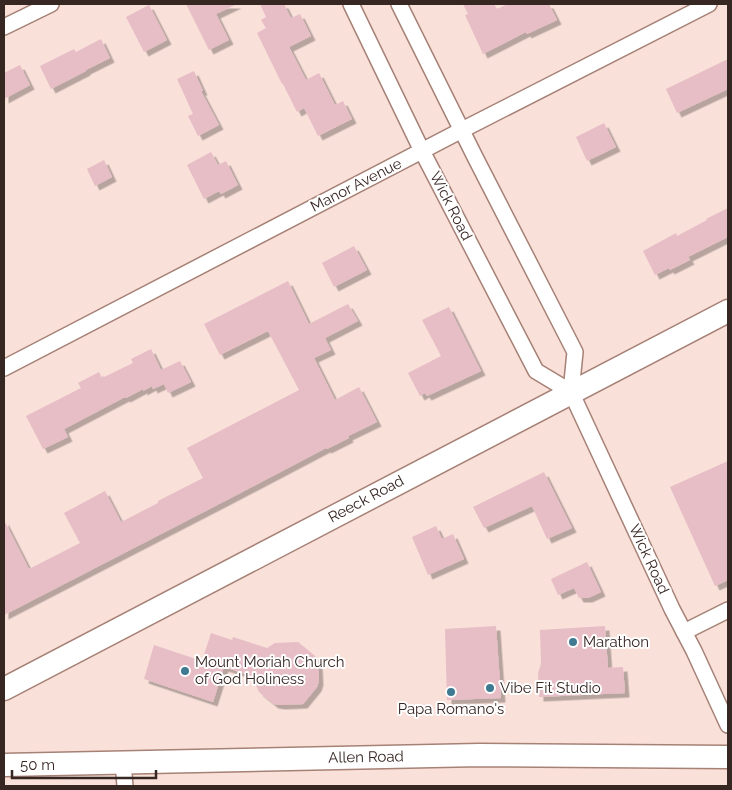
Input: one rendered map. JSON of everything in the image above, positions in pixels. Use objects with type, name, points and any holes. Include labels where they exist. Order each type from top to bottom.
[{"type":"street","points":[[4,27],[51,4]]},
{"type":"street","name":"Wick Road","points":[[351,4],[422,151],[536,371],[571,392],[728,725]]},
{"type":"street","points":[[399,4],[576,352],[571,392]]},
{"type":"street","name":"Manor Avenue","points":[[4,368],[709,4]]},
{"type":"street","name":"Reeck Road","points":[[4,689],[728,311]]},
{"type":"street","points":[[684,632],[728,610]]},
{"type":"street","name":"Allen Road","points":[[4,765],[480,754],[728,757]]},
{"type":"street","points":[[123,762],[125,786]]},
{"type":"building","points":[[186,4],[237,4],[216,14],[229,40],[209,50]]},
{"type":"building","points":[[260,4],[284,4],[291,18],[300,14],[311,36],[289,47],[306,80],[319,73],[335,105],[343,101],[352,119],[318,136],[304,108],[297,112],[257,33],[266,28],[261,20],[266,17]]},
{"type":"building","points":[[463,4],[494,4],[497,9],[508,4],[549,4],[557,20],[527,34],[526,32],[483,54],[465,15],[468,14]]},
{"type":"building","points":[[149,5],[167,40],[144,52],[126,17]]},
{"type":"building","points":[[101,39],[110,58],[51,89],[40,66],[74,49],[76,52]]},
{"type":"building","points":[[728,59],[728,89],[677,113],[666,89]]},
{"type":"building","points":[[20,65],[30,85],[4,99],[4,73]]},
{"type":"building","points":[[194,71],[203,91],[201,91],[219,125],[198,136],[188,116],[193,114],[177,79]]},
{"type":"building","points":[[604,123],[616,147],[587,161],[576,137]]},
{"type":"building","points":[[211,152],[218,165],[226,161],[238,185],[221,194],[219,191],[204,199],[187,165]]},
{"type":"building","points":[[104,160],[112,177],[95,186],[87,169]]},
{"type":"building","points":[[728,208],[728,237],[688,257],[690,260],[655,275],[643,251],[676,233],[677,236]]},
{"type":"building","points":[[354,246],[367,270],[334,287],[322,263]]},
{"type":"building","points":[[288,281],[309,324],[348,304],[358,321],[325,338],[331,350],[314,358],[335,400],[359,387],[377,422],[4,615],[4,520],[29,569],[80,543],[64,513],[105,491],[121,522],[158,503],[158,501],[203,478],[187,448],[299,390],[268,331],[220,355],[204,324]]},
{"type":"building","points":[[449,307],[481,371],[427,396],[425,393],[420,396],[408,373],[441,356],[422,320]]},
{"type":"building","points":[[151,349],[161,370],[180,361],[191,382],[168,393],[164,384],[153,389],[152,386],[143,391],[143,389],[125,397],[64,429],[68,437],[43,449],[26,416],[81,388],[78,383],[99,372],[102,378],[133,363],[131,359]]},
{"type":"building","points":[[728,461],[728,580],[715,586],[670,487]]},
{"type":"building","points":[[544,472],[572,528],[547,539],[532,506],[484,528],[473,507]]},
{"type":"building","points":[[436,526],[442,539],[453,534],[464,559],[428,575],[412,537]]},
{"type":"building","points":[[587,562],[601,592],[588,598],[579,598],[574,588],[558,595],[551,579]]},
{"type":"building","points":[[496,626],[501,698],[447,700],[445,629]]},
{"type":"building","points":[[605,626],[608,668],[623,667],[625,693],[539,697],[538,673],[541,664],[540,630]]},
{"type":"building","name":"Mount Moriah Church of God Holiness","points":[[211,633],[232,640],[233,637],[267,648],[275,643],[298,642],[315,656],[318,662],[319,681],[317,687],[303,704],[274,704],[259,692],[252,676],[224,667],[213,702],[144,679],[154,645],[202,661]]},
{"type":"place","name":"Marathon","points":[[573,642]]},
{"type":"place","name":"Mount Moriah Church of God Holiness","points":[[185,671]]},
{"type":"place","name":"Vibe Fit Studio","points":[[490,688]]},
{"type":"place","name":"Papa Romano's","points":[[451,692]]}]
